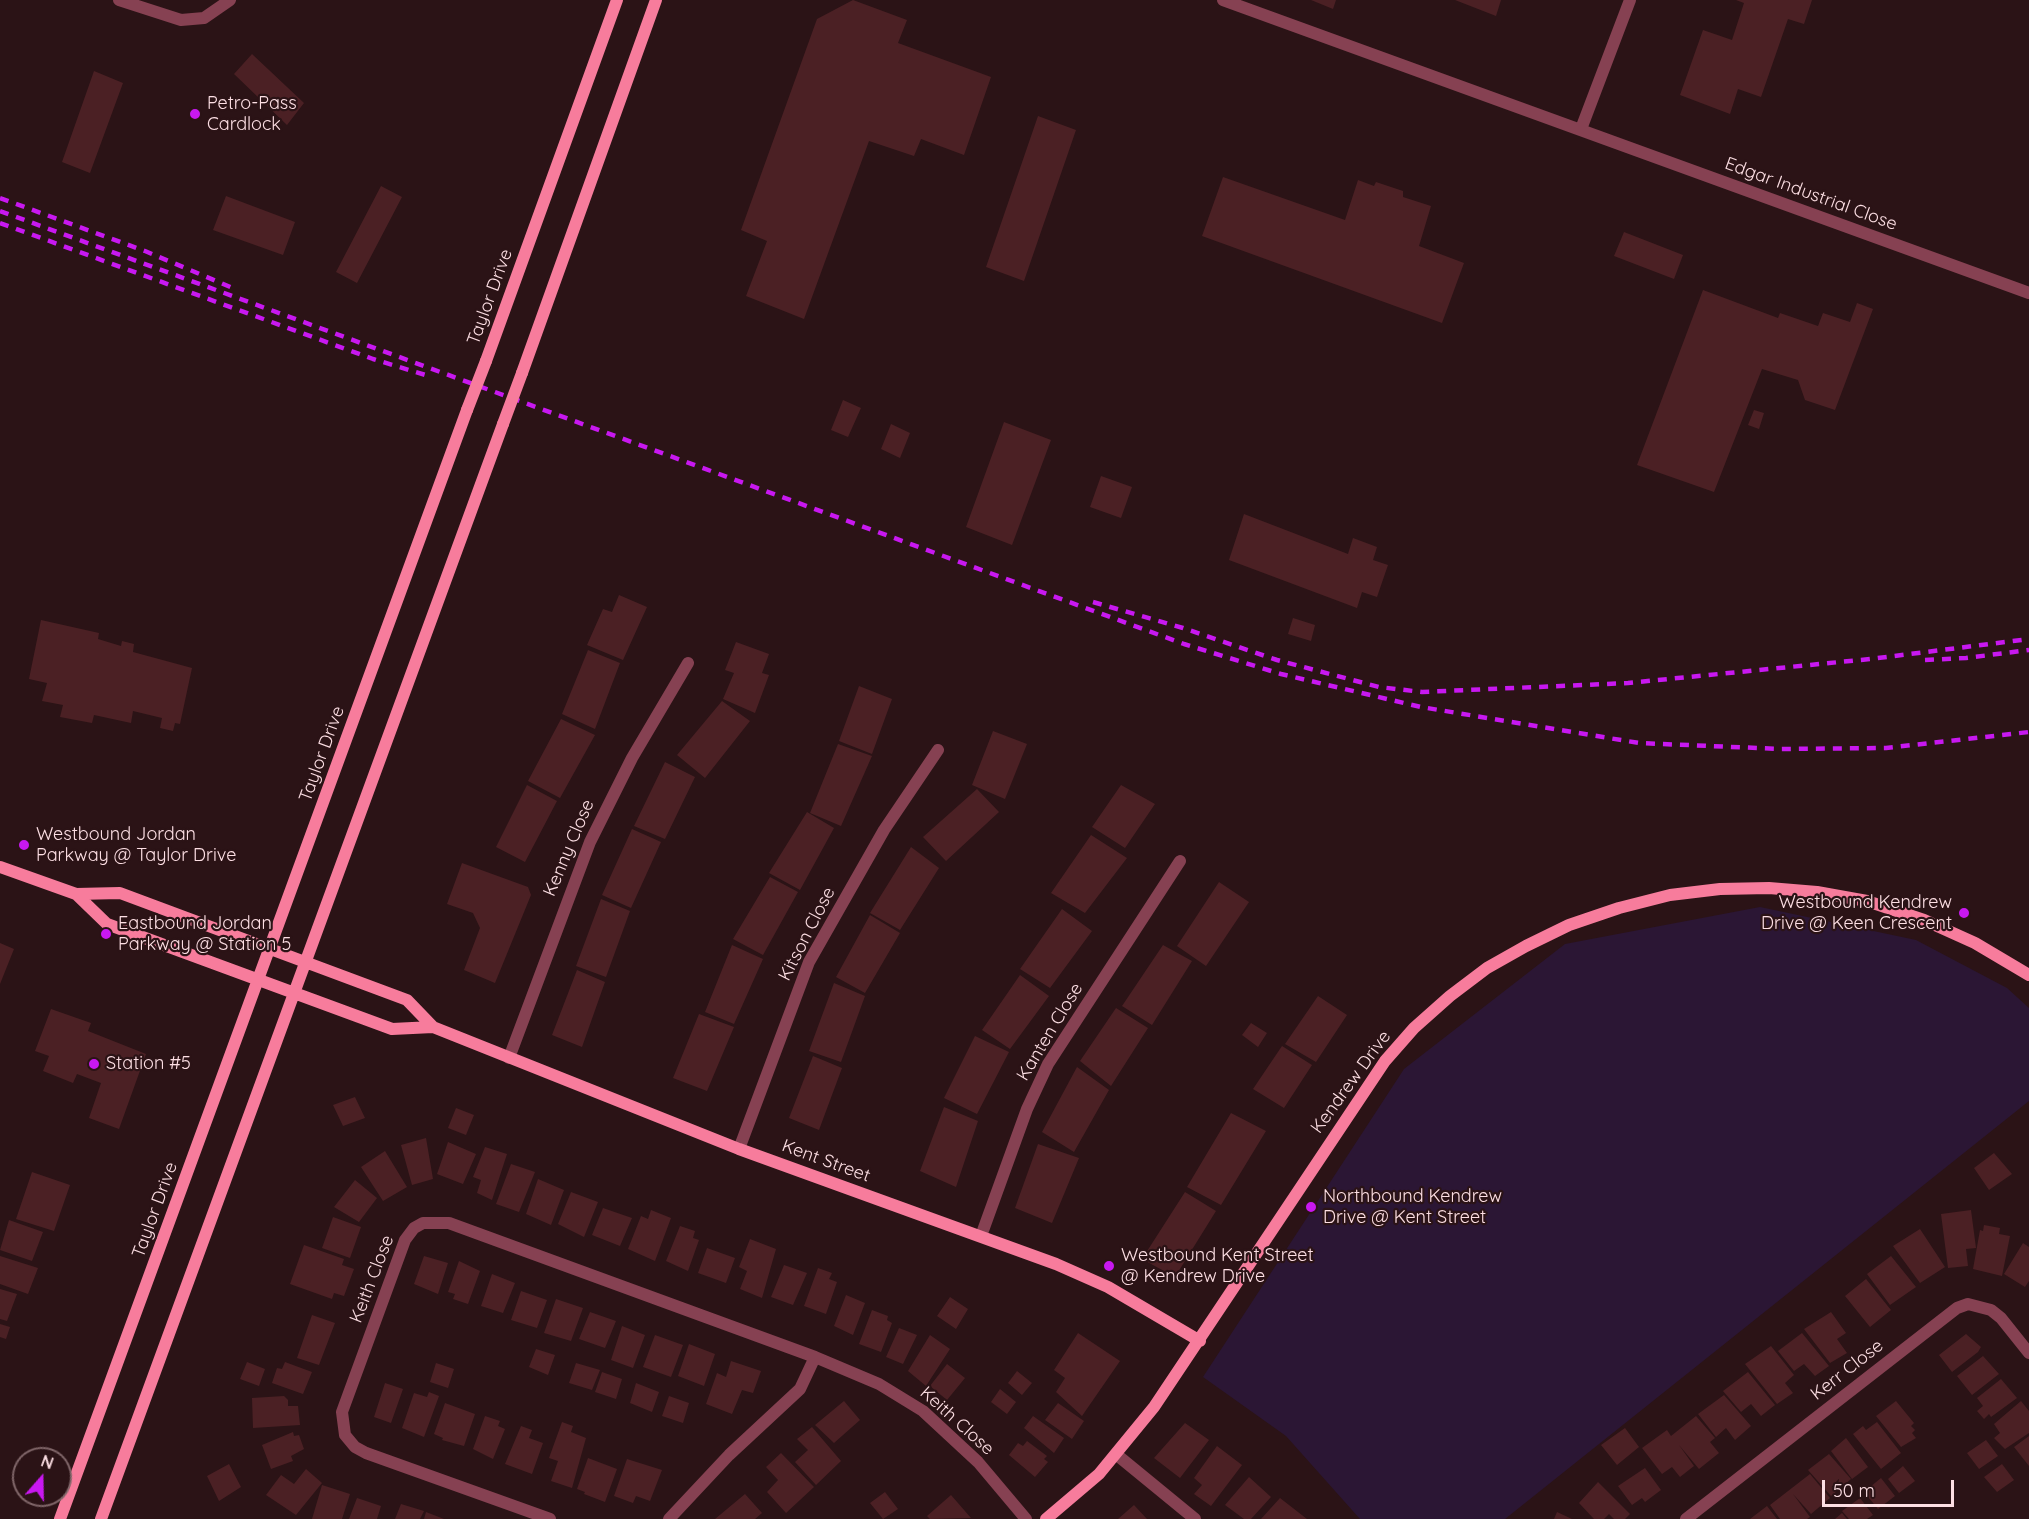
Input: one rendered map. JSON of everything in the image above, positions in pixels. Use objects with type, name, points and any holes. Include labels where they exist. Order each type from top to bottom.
[{"type":"main road","name":"Taylor Drive","points":[[60,1519],[617,0]]},
{"type":"main road","points":[[101,1519],[522,373],[656,0]]},
{"type":"main road","points":[[0,867],[76,894]]},
{"type":"main road","name":"Kendrew Drive","points":[[1046,1519],[1077,1495],[1117,1455],[1154,1407],[1200,1341],[1360,1095],[1413,1028],[1487,968],[1569,925],[1620,908],[1670,895],[1759,888],[1817,892],[1867,901],[1924,920],[1975,943],[2029,975]]},
{"type":"main road","name":"Kent Street","points":[[76,894],[120,893],[407,1000],[433,1027],[739,1149],[981,1236],[1108,1287],[1200,1341]]},
{"type":"main road","name":"Kent Street","points":[[76,894],[107,924],[392,1029],[433,1027]]},
{"type":"street","points":[[120,0],[181,20],[204,18],[230,0]]},
{"type":"street","name":"Edgar Industrial Close","points":[[1223,0],[2029,293]]},
{"type":"street","points":[[1581,129],[1630,0]]},
{"type":"street","name":"Kenny Close","points":[[509,1058],[573,881],[590,842],[632,758],[687,663]]},
{"type":"street","name":"Kitson Close","points":[[739,1149],[809,962],[884,830],[938,750]]},
{"type":"street","name":"Kanten Close","points":[[981,1236],[1027,1108],[1048,1064],[1180,861]]},
{"type":"street","name":"Keith Close","points":[[550,1519],[366,1453],[355,1446],[345,1435],[342,1412],[405,1240],[414,1228],[437,1221],[449,1222],[815,1357],[879,1384],[923,1411],[978,1462],[1026,1519]]},
{"type":"street","name":"Kerr Close","points":[[1686,1519],[1957,1308],[1968,1304],[1991,1310],[2001,1318],[2029,1353]]},
{"type":"street","points":[[669,1519],[729,1455],[800,1389],[815,1357]]},
{"type":"street","points":[[1117,1455],[1195,1519]]},
{"type":"shaded area","points":[[1760,907],[1916,940],[2007,988],[2029,1008],[2029,1101],[1505,1519],[1360,1519],[1286,1436],[1203,1377],[1404,1069],[1565,944]]},
{"type":"building","points":[[853,0],[907,20],[898,43],[991,77],[964,155],[921,139],[914,156],[869,141],[804,319],[746,296],[767,241],[741,230],[817,19]]},
{"type":"building","points":[[1311,0],[1336,0],[1333,9]]},
{"type":"building","points":[[1455,0],[1501,0],[1496,16]]},
{"type":"building","points":[[1736,0],[1812,0],[1804,24],[1788,19],[1761,97],[1738,89],[1730,114],[1680,95],[1703,30],[1732,40],[1744,3]]},
{"type":"building","points":[[252,54],[304,103],[287,125],[234,74]]},
{"type":"building","points":[[94,71],[123,83],[90,173],[62,162]]},
{"type":"building","points":[[1038,116],[1076,130],[1024,281],[986,267]]},
{"type":"building","points":[[1223,177],[1345,220],[1358,180],[1374,186],[1376,182],[1403,191],[1403,197],[1431,206],[1419,246],[1464,263],[1442,323],[1202,236]]},
{"type":"building","points":[[381,186],[402,197],[357,283],[336,272]]},
{"type":"building","points":[[226,196],[295,222],[283,255],[213,230]]},
{"type":"building","points":[[1624,232],[1683,255],[1674,279],[1614,256]]},
{"type":"building","points":[[1703,290],[1778,318],[1780,313],[1818,326],[1823,313],[1850,322],[1857,303],[1873,309],[1835,410],[1805,400],[1798,380],[1762,369],[1714,492],[1637,465]]},
{"type":"building","points":[[843,400],[861,408],[848,437],[831,430]]},
{"type":"building","points":[[1754,410],[1764,413],[1759,429],[1748,425]]},
{"type":"building","points":[[1004,422],[1051,440],[1012,545],[966,527]]},
{"type":"building","points":[[891,424],[910,433],[900,458],[881,449]]},
{"type":"building","points":[[1101,476],[1132,487],[1121,518],[1090,507]]},
{"type":"building","points":[[1244,514],[1348,554],[1353,538],[1377,547],[1373,560],[1388,565],[1377,597],[1362,592],[1357,608],[1229,560]]},
{"type":"building","points":[[619,595],[647,607],[623,660],[587,645],[603,609],[612,612]]},
{"type":"building","points":[[1293,618],[1315,625],[1311,641],[1288,634]]},
{"type":"building","points":[[41,620],[99,633],[98,639],[121,646],[122,641],[134,644],[133,652],[192,668],[180,724],[175,723],[173,731],[160,728],[162,718],[133,711],[131,723],[94,715],[92,723],[60,717],[63,705],[42,701],[47,683],[29,679]]},
{"type":"building","points":[[736,642],[769,654],[762,673],[769,675],[755,713],[723,699],[734,673],[725,670]]},
{"type":"building","points":[[588,650],[620,663],[595,729],[562,714]]},
{"type":"building","points":[[859,686],[892,699],[872,754],[839,741]]},
{"type":"building","points":[[722,701],[750,721],[705,778],[677,755]]},
{"type":"building","points":[[561,719],[595,735],[560,798],[528,781]]},
{"type":"building","points":[[993,731],[1027,744],[1005,799],[972,785]]},
{"type":"building","points":[[838,744],[872,756],[841,826],[810,813]]},
{"type":"building","points":[[665,762],[695,777],[665,839],[634,826]]},
{"type":"building","points":[[527,785],[557,801],[525,862],[496,847]]},
{"type":"building","points":[[1121,785],[1155,804],[1125,848],[1092,827]]},
{"type":"building","points":[[977,789],[999,812],[946,861],[923,837]]},
{"type":"building","points":[[807,812],[834,828],[800,890],[769,873]]},
{"type":"building","points":[[632,829],[661,842],[631,908],[602,895]]},
{"type":"building","points":[[1091,835],[1127,858],[1085,913],[1051,893]]},
{"type":"building","points":[[911,847],[939,868],[900,930],[870,913]]},
{"type":"building","points":[[462,863],[528,887],[531,895],[495,983],[464,970],[480,928],[473,913],[447,904]]},
{"type":"building","points":[[770,877],[798,892],[763,955],[733,939]]},
{"type":"building","points":[[1219,882],[1249,902],[1206,966],[1177,946]]},
{"type":"building","points":[[601,899],[630,911],[606,977],[576,966]]},
{"type":"building","points":[[1062,909],[1092,931],[1050,988],[1020,969]]},
{"type":"building","points":[[870,915],[900,933],[865,993],[836,977]]},
{"type":"building","points":[[0,943],[14,949],[0,984]]},
{"type":"building","points":[[732,945],[763,959],[734,1024],[705,1012]]},
{"type":"building","points":[[1163,945],[1192,961],[1152,1025],[1122,1006]]},
{"type":"building","points":[[577,970],[605,982],[582,1047],[552,1035]]},
{"type":"building","points":[[1020,975],[1049,996],[1010,1049],[982,1030]]},
{"type":"building","points":[[834,983],[865,996],[841,1062],[809,1051]]},
{"type":"building","points":[[1318,996],[1347,1015],[1316,1062],[1285,1044]]},
{"type":"building","points":[[1116,1008],[1148,1028],[1111,1086],[1080,1061]]},
{"type":"building","name":"Station #5","points":[[51,1009],[91,1023],[88,1031],[146,1054],[119,1129],[89,1118],[101,1083],[77,1074],[73,1083],[43,1071],[49,1056],[35,1051]]},
{"type":"building","points":[[699,1014],[734,1027],[707,1091],[673,1078]]},
{"type":"building","points":[[1251,1023],[1267,1033],[1258,1047],[1242,1035]]},
{"type":"building","points":[[975,1036],[1009,1052],[977,1114],[944,1098]]},
{"type":"building","points":[[1282,1046],[1312,1065],[1284,1108],[1253,1089]]},
{"type":"building","points":[[813,1056],[842,1068],[819,1130],[789,1118]]},
{"type":"building","points":[[1077,1067],[1109,1090],[1074,1152],[1042,1132]]},
{"type":"building","points":[[355,1097],[365,1118],[343,1126],[333,1105]]},
{"type":"building","points":[[944,1107],[978,1121],[956,1187],[920,1171]]},
{"type":"building","points":[[456,1108],[474,1115],[466,1135],[448,1128]]},
{"type":"building","points":[[1231,1113],[1266,1131],[1221,1205],[1187,1187]]},
{"type":"building","points":[[426,1138],[433,1179],[412,1185],[401,1145]]},
{"type":"building","points":[[448,1142],[476,1154],[463,1184],[437,1174]]},
{"type":"building","points":[[1038,1144],[1079,1158],[1052,1223],[1015,1208]]},
{"type":"building","points":[[485,1147],[507,1154],[492,1200],[477,1193],[481,1180],[473,1177]]},
{"type":"building","points":[[385,1151],[407,1187],[383,1201],[361,1167]]},
{"type":"building","points":[[1994,1153],[2012,1174],[1989,1190],[1974,1168]]},
{"type":"building","points":[[511,1164],[535,1172],[519,1212],[496,1204]]},
{"type":"building","points":[[32,1172],[70,1185],[54,1231],[16,1219]]},
{"type":"building","points":[[538,1179],[564,1190],[551,1225],[526,1214]]},
{"type":"building","points":[[355,1180],[377,1198],[359,1222],[334,1207]]},
{"type":"building","points":[[571,1192],[598,1202],[584,1237],[558,1224]]},
{"type":"building","points":[[1185,1192],[1216,1211],[1175,1277],[1142,1259]]},
{"type":"building","points":[[603,1208],[632,1218],[620,1246],[592,1235]]},
{"type":"building","points":[[651,1210],[671,1218],[655,1261],[628,1249],[641,1216],[648,1219]]},
{"type":"building","points":[[1971,1210],[1976,1248],[1966,1249],[1968,1266],[1948,1268],[1941,1214]]},
{"type":"building","points":[[333,1217],[361,1227],[350,1258],[322,1248]]},
{"type":"building","points":[[9,1220],[43,1232],[32,1261],[0,1250]]},
{"type":"building","points":[[1984,1225],[2000,1228],[1999,1234],[2010,1236],[2002,1276],[1973,1269],[1980,1230],[1983,1231]]},
{"type":"building","points":[[680,1226],[695,1231],[693,1238],[699,1240],[688,1271],[666,1261]]},
{"type":"building","points":[[1920,1229],[1945,1267],[1920,1283],[1893,1246]]},
{"type":"building","points":[[750,1239],[776,1249],[762,1298],[740,1289],[747,1271],[739,1267]]},
{"type":"building","points":[[2023,1243],[2029,1247],[2029,1281],[2025,1287],[2004,1274]]},
{"type":"building","points":[[304,1245],[344,1259],[342,1265],[354,1269],[344,1296],[334,1293],[332,1299],[290,1284]]},
{"type":"building","points":[[707,1248],[735,1258],[726,1283],[698,1273]]},
{"type":"building","points":[[0,1256],[38,1268],[28,1294],[0,1284]]},
{"type":"building","points":[[424,1256],[448,1263],[438,1294],[414,1284]]},
{"type":"building","points":[[1891,1256],[1916,1287],[1890,1305],[1867,1274]]},
{"type":"building","points":[[459,1261],[480,1271],[468,1304],[453,1299],[455,1294],[448,1292]]},
{"type":"building","points":[[784,1265],[807,1273],[793,1305],[771,1297]]},
{"type":"building","points":[[818,1268],[832,1273],[829,1279],[837,1282],[826,1314],[804,1306]]},
{"type":"building","points":[[492,1274],[515,1283],[503,1313],[481,1306]]},
{"type":"building","points":[[1866,1279],[1891,1310],[1870,1327],[1845,1296]]},
{"type":"building","points":[[0,1289],[17,1294],[7,1321],[0,1319]]},
{"type":"building","points":[[521,1291],[547,1300],[537,1328],[511,1320]]},
{"type":"building","points":[[846,1295],[865,1303],[853,1335],[834,1326]]},
{"type":"building","points":[[950,1297],[968,1309],[956,1329],[937,1316]]},
{"type":"building","points":[[556,1299],[583,1308],[571,1341],[544,1333]]},
{"type":"building","points":[[872,1310],[888,1316],[887,1320],[892,1323],[881,1352],[859,1344]]},
{"type":"building","points":[[590,1312],[616,1321],[605,1348],[579,1339]]},
{"type":"building","points":[[1831,1312],[1846,1333],[1837,1339],[1847,1353],[1830,1363],[1804,1329]]},
{"type":"building","points":[[312,1315],[335,1323],[319,1365],[297,1358]]},
{"type":"building","points":[[0,1324],[10,1327],[6,1339],[0,1337]]},
{"type":"building","points":[[622,1326],[645,1335],[633,1368],[611,1360]]},
{"type":"building","points":[[899,1328],[917,1335],[903,1364],[886,1357]]},
{"type":"building","points":[[1078,1333],[1120,1361],[1082,1416],[1056,1392],[1065,1378],[1054,1370]]},
{"type":"building","points":[[1802,1333],[1829,1366],[1815,1376],[1804,1364],[1794,1371],[1778,1351]]},
{"type":"building","points":[[1966,1334],[1981,1347],[1978,1352],[1952,1372],[1939,1355]]},
{"type":"building","points":[[655,1335],[683,1345],[671,1377],[643,1367]]},
{"type":"building","points":[[930,1335],[950,1349],[926,1386],[908,1371]]},
{"type":"building","points":[[689,1344],[715,1354],[704,1386],[678,1376]]},
{"type":"building","points":[[1771,1346],[1794,1375],[1785,1383],[1793,1393],[1777,1404],[1745,1364]]},
{"type":"building","points":[[536,1349],[555,1355],[548,1375],[529,1367]]},
{"type":"building","points":[[1983,1356],[1999,1374],[1972,1395],[1957,1376]]},
{"type":"building","points":[[731,1361],[761,1371],[753,1393],[742,1390],[732,1414],[706,1404],[717,1373],[726,1377]]},
{"type":"building","points":[[247,1362],[265,1369],[259,1386],[240,1379]]},
{"type":"building","points":[[285,1362],[312,1372],[303,1394],[272,1383],[277,1368],[282,1369]]},
{"type":"building","points":[[436,1363],[454,1369],[448,1388],[430,1382]]},
{"type":"building","points":[[576,1363],[600,1370],[592,1390],[569,1383]]},
{"type":"building","points":[[947,1364],[965,1378],[947,1400],[930,1386]]},
{"type":"building","points":[[1017,1371],[1032,1383],[1022,1395],[1008,1383]]},
{"type":"building","points":[[602,1372],[622,1379],[616,1399],[595,1392]]},
{"type":"building","points":[[1748,1372],[1775,1405],[1761,1416],[1751,1404],[1741,1412],[1723,1391]]},
{"type":"building","points":[[2001,1379],[2017,1398],[1991,1417],[1989,1414],[1984,1419],[1977,1411],[1983,1406],[1977,1398]]},
{"type":"building","points":[[385,1383],[403,1389],[391,1423],[374,1417]]},
{"type":"building","points":[[636,1383],[659,1392],[652,1412],[630,1403]]},
{"type":"building","points":[[1000,1389],[1016,1402],[1007,1414],[991,1402]]},
{"type":"building","points":[[429,1392],[439,1396],[424,1437],[402,1428],[414,1393],[427,1397]]},
{"type":"building","points":[[1724,1395],[1751,1426],[1735,1440],[1726,1428],[1716,1437],[1698,1414]]},
{"type":"building","points":[[284,1396],[288,1400],[288,1406],[298,1406],[300,1425],[253,1428],[252,1398]]},
{"type":"building","points":[[669,1396],[689,1403],[683,1423],[662,1416]]},
{"type":"building","points":[[844,1401],[860,1420],[834,1443],[815,1425]]},
{"type":"building","points":[[1896,1401],[1914,1423],[1911,1426],[1915,1430],[1912,1433],[1916,1438],[1901,1447],[1876,1416]]},
{"type":"building","points":[[2021,1401],[2029,1411],[2029,1433],[2005,1449],[1994,1438],[2000,1433],[1994,1424]]},
{"type":"building","points":[[445,1403],[475,1414],[464,1446],[442,1440],[443,1438],[434,1434]]},
{"type":"building","points":[[1058,1403],[1084,1421],[1072,1439],[1045,1420]]},
{"type":"building","points":[[485,1416],[500,1421],[498,1426],[505,1429],[493,1459],[473,1449]]},
{"type":"building","points":[[1033,1416],[1064,1438],[1054,1453],[1024,1428]]},
{"type":"building","points":[[1696,1416],[1715,1438],[1710,1442],[1719,1453],[1699,1469],[1679,1445],[1694,1466],[1680,1477],[1672,1467],[1662,1474],[1642,1448],[1667,1430],[1671,1436]]},
{"type":"building","points":[[562,1422],[573,1426],[571,1432],[586,1438],[572,1488],[551,1481],[558,1461],[549,1458]]},
{"type":"building","points":[[1877,1422],[1901,1453],[1881,1469],[1853,1434],[1863,1426],[1866,1430]]},
{"type":"building","points":[[1185,1423],[1209,1440],[1180,1478],[1154,1458]]},
{"type":"building","points":[[521,1426],[532,1430],[529,1438],[543,1443],[532,1474],[505,1464]]},
{"type":"building","points":[[812,1427],[841,1461],[816,1485],[795,1462],[808,1450],[797,1439]]},
{"type":"building","points":[[1625,1428],[1639,1447],[1617,1465],[1601,1445]]},
{"type":"building","points":[[293,1432],[294,1436],[299,1435],[304,1449],[291,1456],[293,1461],[271,1469],[262,1445]]},
{"type":"building","points":[[2029,1436],[2029,1466],[2014,1447]]},
{"type":"building","points":[[1846,1438],[1868,1467],[1852,1479],[1831,1451]]},
{"type":"building","points":[[1986,1440],[1998,1456],[1979,1469],[1967,1453]]},
{"type":"building","points":[[1027,1441],[1047,1456],[1044,1459],[1048,1462],[1035,1477],[1009,1455],[1018,1443],[1023,1446]]},
{"type":"building","points":[[1217,1446],[1242,1465],[1211,1506],[1194,1494],[1202,1485],[1194,1478]]},
{"type":"building","points":[[781,1453],[814,1487],[786,1513],[767,1492],[778,1480],[766,1467]]},
{"type":"building","points":[[1829,1454],[1851,1479],[1831,1496],[1808,1470]]},
{"type":"building","points":[[588,1458],[617,1469],[605,1502],[577,1489]]},
{"type":"building","points":[[627,1459],[662,1470],[650,1501],[636,1496],[633,1503],[614,1496]]},
{"type":"building","points":[[229,1464],[241,1487],[219,1501],[207,1476]]},
{"type":"building","points":[[2002,1464],[2014,1480],[1997,1492],[1984,1477]]},
{"type":"building","points":[[1903,1466],[1915,1481],[1899,1493],[1888,1479]]},
{"type":"building","points":[[1645,1468],[1661,1490],[1645,1502],[1642,1498],[1632,1505],[1618,1486]]},
{"type":"building","points":[[306,1469],[322,1483],[296,1515],[266,1495],[281,1475],[294,1484]]},
{"type":"building","points":[[1810,1474],[1830,1498],[1811,1514],[1793,1494],[1810,1517],[1780,1519],[1770,1505]]},
{"type":"building","points":[[1249,1477],[1271,1497],[1251,1519],[1244,1519],[1225,1505]]},
{"type":"building","points":[[1881,1478],[1895,1496],[1878,1509],[1864,1492]]},
{"type":"building","points":[[1598,1482],[1630,1514],[1625,1519],[1614,1519],[1609,1514],[1604,1519],[1594,1519],[1579,1503]]},
{"type":"building","points":[[322,1485],[350,1494],[342,1519],[312,1519]]},
{"type":"building","points":[[885,1492],[898,1509],[883,1519],[870,1503]]},
{"type":"building","points":[[745,1494],[762,1513],[755,1519],[715,1519]]},
{"type":"building","points":[[951,1495],[971,1518],[930,1519],[927,1516]]},
{"type":"building","points":[[357,1498],[381,1506],[377,1519],[349,1519]]},
{"type":"building","points":[[1280,1498],[1307,1519],[1261,1519]]},
{"type":"building","points":[[1860,1498],[1873,1515],[1867,1519],[1849,1519],[1842,1511]]},
{"type":"building","points":[[401,1504],[424,1511],[420,1519],[395,1519]]},
{"type":"building","points":[[1134,1505],[1147,1519],[1118,1519]]},
{"type":"building","points":[[1767,1506],[1777,1519],[1750,1519]]},
{"type":"building","points":[[426,1512],[444,1519],[424,1519]]},
{"type":"building","points":[[1557,1512],[1572,1519],[1554,1519]]},
{"type":"building","points":[[1842,1513],[1847,1519],[1835,1519]]},
{"type":"railway","points":[[0,198],[145,251],[235,289]]},
{"type":"railway","points":[[0,211],[1184,644],[1281,674],[1421,707],[1639,743],[1781,749],[1886,748],[2029,732]]},
{"type":"railway","points":[[0,223],[373,359],[432,377]]},
{"type":"railway","points":[[1093,602],[1183,628],[1277,660],[1379,687],[1422,692],[1628,683],[1870,659],[2029,639]]},
{"type":"railway","points":[[1925,660],[1966,658],[2029,650]]},
{"type":"place","name":"Petro-Pass Cardlock","points":[[195,114]]},
{"type":"place","name":"Westbound Jordan Parkway @ Taylor Drive","points":[[24,845]]},
{"type":"place","name":"Westbound Kendrew Drive @ Keen Crescent","points":[[1964,913]]},
{"type":"place","name":"Eastbound Jordan Parkway @ Station 5","points":[[106,934]]},
{"type":"place","name":"Station #5","points":[[94,1064]]},
{"type":"place","name":"Northbound Kendrew Drive @ Kent Street","points":[[1311,1207]]},
{"type":"place","name":"Westbound Kent Street @ Kendrew Drive","points":[[1109,1266]]}]
